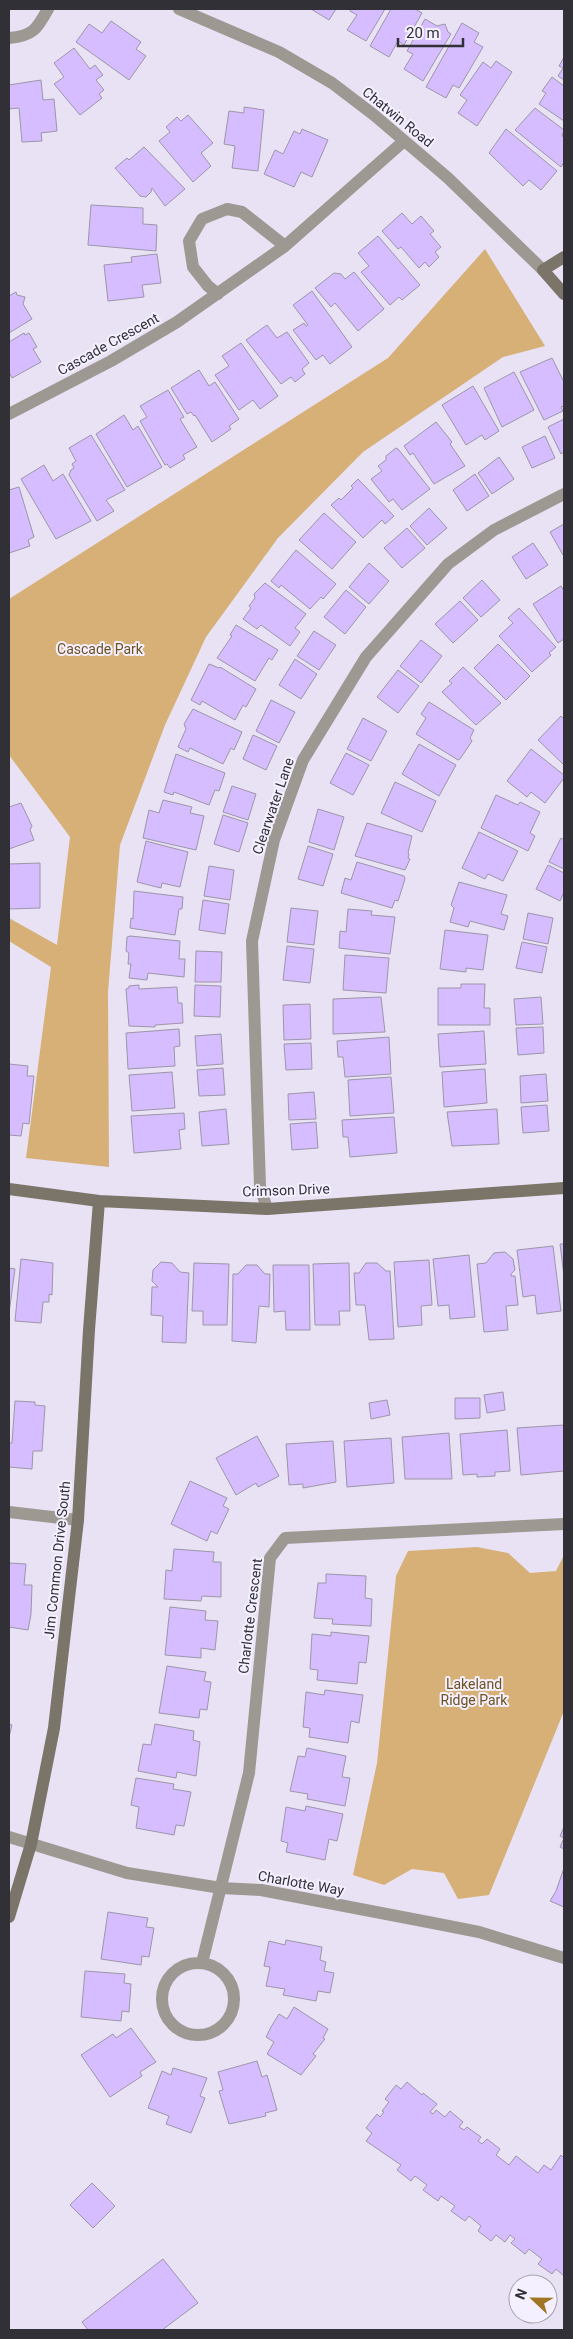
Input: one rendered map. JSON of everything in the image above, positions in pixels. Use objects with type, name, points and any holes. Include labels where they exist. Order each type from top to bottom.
[{"type":"street","points":[[9,38],[23,37],[37,28],[48,9]]},
{"type":"street","name":"Chatwin Road","points":[[179,9],[278,52],[325,79],[374,115],[448,178],[543,270],[564,294]]},
{"type":"street","name":"Cascade Crescent","points":[[9,414],[111,361],[177,322],[218,294],[285,246],[404,141]]},
{"type":"street","points":[[218,294],[208,286],[193,268],[189,241],[202,218],[227,209],[242,212],[285,246]]},
{"type":"street","points":[[543,270],[564,257]]},
{"type":"street","name":"Clearwater Lane","points":[[267,1208],[260,1186],[252,941],[274,840],[304,760],[366,657],[448,564],[494,530],[564,494]]},
{"type":"street","name":"Crimson Drive","points":[[9,1189],[99,1202],[267,1208],[564,1188]]},
{"type":"street","name":"Jim Common Drive South","points":[[9,1917],[31,1844],[54,1728],[78,1520],[89,1330],[99,1202]]},
{"type":"street","points":[[9,1512],[78,1520]]},
{"type":"street","name":"Charlotte Crescent","points":[[220,1888],[249,1773],[270,1558],[285,1538],[564,1524]]},
{"type":"street","name":"Charlotte Way","points":[[9,1837],[127,1872],[220,1888],[261,1890],[479,1932],[564,1958]]},
{"type":"street","points":[[202,1962],[220,1888]]},
{"type":"street","points":[[202,1962],[216,1967],[226,1976],[232,1986],[234,1999],[230,2016],[220,2028],[205,2034],[192,2035],[178,2030],[169,2021],[162,2004],[162,1992],[169,1976],[178,1968],[190,1963],[202,1962]]},
{"type":"green space","name":"Cascade Park","points":[[485,249],[545,346],[503,357],[363,452],[278,538],[206,637],[165,725],[120,845],[108,992],[109,1167],[26,1158],[51,967],[9,941],[9,918],[57,945],[70,837],[9,755],[9,599],[388,358]]},
{"type":"green space","name":"Lakeland Ridge Park","points":[[477,1547],[508,1553],[530,1573],[556,1571],[564,1555],[564,1711],[489,1895],[458,1899],[444,1873],[412,1869],[384,1885],[353,1875],[377,1763],[396,1576],[408,1551]]},
{"type":"building","points":[[311,9],[336,9],[329,20]]},
{"type":"building","points":[[351,9],[385,9],[366,41],[347,30],[357,15],[350,11]]},
{"type":"building","points":[[391,9],[415,9],[422,13],[404,45],[398,41],[389,57],[370,46]]},
{"type":"building","points":[[425,19],[437,26],[445,24],[448,32],[451,34],[423,81],[404,69],[413,54],[407,51]]},
{"type":"building","points":[[111,21],[141,42],[136,49],[146,56],[129,80],[76,42],[89,24],[102,33]]},
{"type":"building","points":[[462,23],[479,33],[474,42],[483,47],[459,88],[453,85],[446,98],[426,87]]},
{"type":"building","points":[[74,48],[90,69],[95,65],[103,75],[96,80],[104,90],[99,94],[102,98],[80,115],[54,84],[64,77],[54,63]]},
{"type":"building","points":[[564,57],[564,80],[558,76],[563,68],[559,66]]},
{"type":"building","points":[[496,61],[512,72],[477,126],[458,113],[467,100],[460,95],[483,62],[491,68]]},
{"type":"building","points":[[552,77],[564,86],[564,121],[539,104],[546,93],[542,91]]},
{"type":"building","points":[[41,80],[43,100],[54,99],[57,131],[41,133],[42,141],[22,142],[19,108],[9,109],[9,85]]},
{"type":"building","points":[[244,107],[264,110],[258,171],[232,168],[235,146],[224,144],[229,111],[244,113]]},
{"type":"building","points":[[535,108],[564,130],[562,136],[564,137],[564,162],[561,167],[515,130]]},
{"type":"building","points":[[188,115],[213,143],[201,153],[211,166],[193,182],[159,141],[170,132],[166,127],[177,117],[181,121]]},
{"type":"building","points":[[302,129],[328,140],[312,177],[301,172],[294,187],[264,174],[275,150],[283,154],[294,131],[300,134]]},
{"type":"building","points":[[506,129],[557,171],[541,190],[529,180],[523,186],[489,153]]},
{"type":"building","points":[[144,147],[185,189],[165,206],[152,188],[146,197],[140,196],[115,168],[127,158],[129,160]]},
{"type":"building","points":[[91,205],[143,208],[143,224],[157,225],[156,251],[88,245]]},
{"type":"building","points":[[402,213],[412,224],[421,216],[434,231],[430,234],[441,247],[435,252],[439,257],[429,267],[425,262],[419,268],[401,247],[398,249],[382,231]]},
{"type":"building","points":[[378,236],[420,285],[402,300],[399,297],[390,305],[361,272],[369,266],[358,253]]},
{"type":"building","points":[[157,254],[161,283],[142,285],[144,297],[108,301],[104,265],[132,262],[131,257]]},
{"type":"building","points":[[354,272],[384,309],[358,331],[335,303],[331,307],[315,288],[334,273],[341,274],[345,279]]},
{"type":"building","points":[[312,291],[352,347],[330,364],[323,355],[316,360],[293,330],[304,323],[306,326],[308,325],[293,305]]},
{"type":"building","points":[[16,292],[17,295],[25,297],[23,304],[32,319],[9,333],[9,296]]},
{"type":"building","points":[[267,325],[277,338],[287,332],[309,363],[302,369],[305,374],[295,382],[291,377],[281,384],[246,340]]},
{"type":"building","points":[[24,333],[25,335],[29,333],[37,347],[33,349],[41,362],[12,378],[9,372],[9,342]]},
{"type":"building","points":[[241,343],[278,396],[260,409],[253,400],[239,410],[215,375],[229,366],[222,356]]},
{"type":"building","points":[[552,358],[564,382],[564,406],[561,407],[563,411],[544,420],[520,372]]},
{"type":"building","points":[[199,370],[209,386],[215,382],[239,419],[229,426],[231,429],[212,442],[195,415],[191,412],[187,414],[171,388]]},
{"type":"building","points":[[514,372],[534,410],[502,427],[484,388]]},
{"type":"building","points":[[473,386],[499,431],[485,440],[482,435],[466,445],[442,405]]},
{"type":"building","points":[[168,390],[184,417],[180,419],[197,447],[183,455],[185,459],[170,468],[167,464],[165,465],[140,421],[147,417],[140,406]]},
{"type":"building","points":[[124,415],[133,430],[138,426],[162,467],[127,487],[96,434]]},
{"type":"building","points":[[564,419],[564,452],[561,454],[548,427]]},
{"type":"building","points":[[436,422],[452,442],[450,444],[465,466],[434,484],[413,453],[410,455],[404,446]]},
{"type":"building","points":[[91,435],[125,490],[106,500],[114,511],[97,521],[69,475],[74,468],[72,464],[76,461],[69,448]]},
{"type":"building","points":[[545,436],[555,458],[532,468],[522,447]]},
{"type":"building","points":[[396,448],[430,489],[402,510],[393,499],[389,502],[371,479],[382,471],[378,466]]},
{"type":"building","points":[[499,457],[514,479],[492,494],[478,473]]},
{"type":"building","points":[[44,465],[53,481],[63,474],[91,521],[56,539],[21,479]]},
{"type":"building","points":[[475,474],[489,496],[467,511],[453,490]]},
{"type":"building","points":[[358,479],[394,516],[385,524],[382,520],[363,538],[331,505],[339,498],[341,500],[353,488],[351,486]]},
{"type":"building","points":[[19,487],[34,537],[28,540],[30,546],[9,553],[9,490]]},
{"type":"building","points":[[429,508],[447,528],[427,545],[410,526]]},
{"type":"building","points":[[324,513],[356,542],[332,569],[299,540]]},
{"type":"building","points":[[564,524],[564,554],[563,555],[550,532]]},
{"type":"building","points":[[407,528],[425,548],[402,568],[384,548]]},
{"type":"building","points":[[533,543],[548,565],[526,579],[512,557]]},
{"type":"building","points":[[296,550],[336,584],[323,599],[321,597],[310,609],[281,585],[279,588],[271,581]]},
{"type":"building","points":[[369,563],[389,581],[369,604],[349,587]]},
{"type":"building","points":[[482,580],[500,600],[481,617],[463,598]]},
{"type":"building","points":[[265,583],[306,614],[295,628],[300,632],[290,646],[261,625],[257,629],[243,619],[251,608],[249,606],[255,598],[254,594]]},
{"type":"building","points":[[561,586],[564,591],[564,639],[558,643],[533,604]]},
{"type":"building","points":[[346,590],[366,607],[345,634],[324,617]]},
{"type":"building","points":[[460,601],[478,620],[453,643],[435,624]]},
{"type":"building","points":[[519,608],[556,647],[549,653],[551,655],[532,672],[499,636],[513,623],[508,618]]},
{"type":"building","points":[[236,625],[278,650],[272,660],[269,658],[255,681],[217,658],[232,636],[230,635]]},
{"type":"building","points":[[314,631],[336,645],[319,670],[297,656]]},
{"type":"building","points":[[421,640],[442,656],[421,683],[400,666]]},
{"type":"building","points":[[498,644],[530,676],[506,700],[474,668]]},
{"type":"building","points":[[295,659],[317,674],[301,699],[279,685]]},
{"type":"building","points":[[209,664],[220,667],[256,689],[246,707],[243,705],[235,720],[202,701],[200,705],[191,700]]},
{"type":"building","points":[[463,667],[501,703],[476,725],[442,692],[452,683],[449,681]]},
{"type":"building","points":[[398,670],[419,686],[398,713],[377,697]]},
{"type":"building","points":[[271,700],[295,712],[279,743],[256,731]]},
{"type":"building","points":[[429,702],[474,730],[470,738],[472,741],[460,759],[458,760],[416,734],[426,718],[421,714]]},
{"type":"building","points":[[193,709],[242,732],[234,750],[231,748],[223,764],[190,748],[188,752],[178,747],[186,729],[184,724]]},
{"type":"building","points":[[561,716],[564,719],[564,765],[538,740]]},
{"type":"building","points":[[363,718],[387,731],[371,761],[347,749]]},
{"type":"building","points":[[253,735],[277,746],[266,770],[243,759]]},
{"type":"building","points":[[419,744],[456,765],[439,796],[402,774]]},
{"type":"building","points":[[531,749],[564,775],[564,778],[545,803],[531,792],[527,797],[507,781]]},
{"type":"building","points":[[346,753],[369,765],[353,795],[330,783]]},
{"type":"building","points":[[176,754],[225,773],[219,791],[215,790],[209,805],[174,792],[173,795],[164,792]]},
{"type":"building","points":[[395,782],[436,801],[422,832],[381,813]]},
{"type":"building","points":[[232,786],[256,794],[248,820],[223,812]]},
{"type":"building","points":[[496,795],[518,805],[520,802],[540,812],[530,833],[535,836],[528,851],[481,828]]},
{"type":"building","points":[[163,800],[192,807],[190,813],[204,816],[196,850],[143,838],[149,810],[159,813]]},
{"type":"building","points":[[21,803],[32,826],[30,830],[34,840],[9,849],[9,807]]},
{"type":"building","points":[[318,809],[344,817],[334,850],[309,842]]},
{"type":"building","points":[[223,815],[248,823],[239,852],[214,844]]},
{"type":"building","points":[[367,823],[412,836],[408,853],[408,858],[410,859],[405,870],[355,856]]},
{"type":"building","points":[[479,832],[518,851],[503,881],[488,874],[485,879],[462,868]]},
{"type":"building","points":[[561,838],[564,840],[564,869],[549,862]]},
{"type":"building","points":[[146,841],[188,852],[180,887],[162,883],[161,888],[137,882]]},
{"type":"building","points":[[308,846],[333,854],[323,886],[298,879]]},
{"type":"building","points":[[357,862],[404,876],[405,879],[398,901],[395,900],[392,908],[341,893],[345,878],[351,880]]},
{"type":"building","points":[[40,863],[40,908],[9,909],[9,864]]},
{"type":"building","points":[[548,865],[564,873],[564,892],[560,901],[536,889]]},
{"type":"building","points":[[209,866],[234,870],[230,900],[204,896]]},
{"type":"building","points":[[459,882],[507,895],[501,914],[508,916],[504,930],[470,921],[468,927],[450,922],[454,908],[451,905]]},
{"type":"building","points":[[134,891],[183,897],[175,935],[130,928],[131,918],[133,919]]},
{"type":"building","points":[[203,900],[229,904],[225,934],[199,930]]},
{"type":"building","points":[[291,908],[318,911],[314,945],[287,942]]},
{"type":"building","points":[[348,909],[372,911],[371,915],[395,917],[390,954],[339,948],[340,931],[346,932]]},
{"type":"building","points":[[528,913],[553,918],[548,944],[523,939]]},
{"type":"building","points":[[445,930],[488,935],[483,970],[466,968],[466,972],[440,969]]},
{"type":"building","points":[[127,937],[180,941],[179,959],[185,959],[184,977],[148,973],[147,980],[129,978],[131,964],[128,964],[129,953],[126,951]]},
{"type":"building","points":[[522,942],[547,947],[542,973],[516,968]]},
{"type":"building","points":[[287,946],[314,949],[310,983],[283,980]]},
{"type":"building","points":[[196,951],[222,952],[221,982],[195,982]]},
{"type":"building","points":[[345,955],[389,958],[386,993],[343,990]]},
{"type":"building","points":[[461,984],[485,984],[484,1008],[490,1008],[490,1025],[438,1025],[438,988],[461,988]]},
{"type":"building","points":[[139,985],[139,989],[177,987],[178,1003],[182,1003],[183,1023],[155,1025],[155,1027],[129,1026],[126,989],[129,986]]},
{"type":"building","points":[[195,985],[221,986],[220,1017],[194,1016]]},
{"type":"building","points":[[381,997],[385,1032],[333,1034],[333,999]]},
{"type":"building","points":[[541,997],[543,1024],[516,1025],[514,999]]},
{"type":"building","points":[[310,1004],[311,1039],[284,1040],[283,1005]]},
{"type":"building","points":[[543,1027],[544,1053],[518,1055],[516,1028]]},
{"type":"building","points":[[179,1029],[180,1046],[174,1047],[175,1066],[128,1069],[126,1033]]},
{"type":"building","points":[[484,1031],[486,1064],[440,1067],[438,1034]]},
{"type":"building","points":[[221,1034],[223,1064],[197,1066],[195,1036]]},
{"type":"building","points":[[389,1037],[391,1074],[345,1077],[343,1057],[338,1057],[337,1041]]},
{"type":"building","points":[[311,1043],[312,1069],[286,1070],[284,1044]]},
{"type":"building","points":[[9,1064],[28,1066],[27,1076],[34,1076],[29,1124],[23,1123],[21,1136],[9,1135]]},
{"type":"building","points":[[223,1068],[225,1095],[199,1096],[197,1070]]},
{"type":"building","points":[[485,1069],[487,1103],[444,1107],[442,1072]]},
{"type":"building","points":[[172,1072],[175,1108],[132,1111],[129,1075]]},
{"type":"building","points":[[546,1074],[548,1101],[521,1103],[520,1076]]},
{"type":"building","points":[[391,1077],[394,1113],[350,1116],[348,1080]]},
{"type":"building","points":[[314,1092],[316,1119],[289,1120],[288,1094]]},
{"type":"building","points":[[547,1105],[549,1131],[523,1133],[521,1107]]},
{"type":"building","points":[[226,1109],[229,1144],[202,1146],[199,1112]]},
{"type":"building","points":[[497,1109],[499,1144],[452,1146],[447,1112]]},
{"type":"building","points":[[184,1113],[185,1129],[179,1130],[181,1149],[134,1153],[131,1116]]},
{"type":"building","points":[[394,1117],[397,1153],[350,1157],[348,1137],[343,1137],[342,1120]]},
{"type":"building","points":[[316,1122],[318,1148],[292,1150],[290,1124]]},
{"type":"building","points":[[560,1244],[564,1244],[564,1276]]},
{"type":"building","points":[[553,1246],[561,1311],[537,1314],[535,1295],[523,1297],[517,1250]]},
{"type":"building","points":[[505,1252],[513,1259],[515,1270],[511,1276],[515,1276],[518,1305],[506,1306],[508,1330],[484,1332],[477,1264],[486,1263],[494,1253]]},
{"type":"building","points":[[469,1255],[475,1317],[450,1319],[449,1305],[438,1306],[433,1259]]},
{"type":"building","points":[[21,1259],[53,1263],[52,1295],[49,1294],[49,1302],[43,1302],[41,1323],[15,1321]]},
{"type":"building","points":[[429,1260],[432,1305],[421,1306],[422,1325],[398,1327],[394,1262]]},
{"type":"building","points":[[161,1262],[172,1263],[180,1272],[189,1273],[186,1343],[162,1342],[163,1316],[151,1315],[152,1287],[158,1287],[152,1281],[153,1270]]},
{"type":"building","points":[[194,1263],[229,1264],[227,1325],[203,1325],[203,1311],[192,1311]]},
{"type":"building","points":[[349,1263],[350,1311],[339,1311],[340,1325],[315,1325],[313,1264]]},
{"type":"building","points":[[366,1263],[377,1263],[386,1271],[390,1271],[394,1339],[369,1340],[365,1305],[356,1305],[354,1273],[359,1273]]},
{"type":"building","points":[[246,1265],[257,1265],[265,1274],[270,1274],[269,1307],[259,1306],[256,1343],[232,1341],[233,1274],[238,1274]]},
{"type":"building","points":[[273,1265],[309,1265],[310,1330],[286,1330],[285,1311],[274,1312]]},
{"type":"building","points":[[9,1268],[15,1269],[9,1313]]},
{"type":"building","points":[[503,1392],[505,1410],[487,1413],[484,1395]]},
{"type":"building","points":[[455,1398],[480,1398],[480,1418],[455,1419]]},
{"type":"building","points":[[387,1400],[390,1415],[371,1419],[369,1403]]},
{"type":"building","points":[[15,1401],[35,1402],[35,1405],[45,1406],[42,1451],[33,1451],[32,1469],[9,1467],[9,1443],[12,1443]]},
{"type":"building","points":[[564,1425],[564,1471],[521,1475],[517,1428]]},
{"type":"building","points":[[507,1430],[510,1471],[495,1472],[495,1476],[477,1477],[477,1474],[463,1475],[460,1434]]},
{"type":"building","points":[[449,1433],[452,1479],[405,1479],[402,1437]]},
{"type":"building","points":[[257,1436],[279,1476],[258,1487],[256,1483],[236,1495],[216,1458]]},
{"type":"building","points":[[391,1438],[394,1483],[347,1487],[344,1441]]},
{"type":"building","points":[[333,1441],[336,1482],[303,1488],[303,1484],[289,1485],[286,1444]]},
{"type":"building","points":[[190,1481],[227,1498],[223,1506],[229,1509],[217,1534],[211,1531],[207,1541],[171,1524]]},
{"type":"building","points":[[174,1549],[214,1552],[213,1562],[221,1562],[221,1597],[202,1596],[201,1601],[164,1599],[166,1570],[172,1571]]},
{"type":"building","points":[[9,1563],[26,1564],[24,1585],[32,1585],[31,1614],[28,1630],[9,1627]]},
{"type":"building","points":[[326,1574],[366,1576],[365,1598],[372,1599],[371,1626],[332,1624],[333,1619],[314,1618],[318,1583],[326,1583]]},
{"type":"building","points":[[170,1607],[206,1611],[205,1620],[218,1621],[215,1650],[201,1648],[201,1658],[165,1655]]},
{"type":"building","points":[[331,1632],[369,1636],[366,1663],[359,1662],[357,1684],[317,1680],[318,1670],[310,1669],[312,1634],[331,1636]]},
{"type":"building","points":[[167,1666],[206,1672],[204,1681],[211,1682],[207,1710],[200,1709],[199,1718],[159,1713]]},
{"type":"building","points":[[325,1690],[363,1695],[359,1723],[351,1721],[348,1743],[309,1737],[310,1728],[303,1727],[306,1692],[324,1695]]},
{"type":"building","points":[[9,1724],[12,1725],[9,1737]]},
{"type":"building","points":[[155,1724],[194,1731],[193,1740],[200,1742],[196,1776],[177,1772],[176,1778],[138,1771],[143,1744],[151,1745]]},
{"type":"building","points":[[307,1748],[346,1756],[342,1777],[350,1778],[345,1806],[307,1799],[308,1794],[290,1791],[298,1756],[305,1757]]},
{"type":"building","points":[[136,1778],[174,1784],[173,1789],[191,1792],[184,1826],[176,1825],[174,1835],[136,1828],[139,1807],[131,1805]]},
{"type":"building","points":[[306,1806],[343,1814],[337,1841],[329,1839],[325,1860],[286,1852],[288,1843],[281,1841],[286,1807],[305,1811]]},
{"type":"building","points":[[564,1827],[564,1838],[560,1836]]},
{"type":"building","points":[[564,1838],[564,1849],[560,1847]]},
{"type":"building","points":[[564,1868],[564,1907],[550,1901],[556,1891]]},
{"type":"building","points":[[108,1912],[148,1918],[146,1927],[154,1928],[149,1957],[142,1956],[141,1965],[101,1959]]},
{"type":"building","points":[[286,1940],[322,1947],[320,1960],[326,1962],[324,1971],[334,1973],[330,1993],[318,1991],[316,2001],[283,1995],[285,1989],[266,1986],[270,1967],[264,1966],[269,1941],[285,1945]]},
{"type":"building","points":[[85,1971],[125,1974],[124,1983],[131,1984],[129,2012],[122,2011],[121,2021],[81,2017]]},
{"type":"building","points":[[294,2007],[328,2029],[323,2038],[325,2039],[313,2054],[316,2056],[301,2075],[267,2054],[274,2042],[266,2037],[271,2027],[279,2014],[287,2019]]},
{"type":"building","points":[[131,2028],[156,2062],[140,2072],[142,2076],[110,2097],[81,2055],[113,2034],[116,2038]]},
{"type":"building","points":[[257,2061],[262,2077],[267,2075],[277,2110],[265,2113],[266,2116],[229,2124],[219,2091],[223,2090],[218,2072]]},
{"type":"building","points":[[173,2068],[207,2078],[200,2096],[205,2098],[191,2133],[166,2124],[169,2116],[148,2108],[162,2071],[171,2075]]},
{"type":"building","points":[[407,2082],[422,2095],[423,2093],[437,2104],[430,2112],[433,2114],[436,2110],[445,2117],[450,2111],[463,2122],[459,2127],[464,2130],[467,2127],[481,2137],[478,2141],[482,2144],[487,2139],[500,2149],[496,2155],[509,2165],[516,2156],[538,2173],[544,2165],[551,2170],[561,2155],[564,2158],[564,2276],[556,2269],[552,2274],[538,2264],[542,2259],[529,2249],[525,2254],[511,2243],[515,2239],[510,2235],[505,2242],[496,2235],[491,2241],[478,2231],[481,2226],[469,2216],[465,2221],[451,2211],[455,2206],[441,2196],[438,2201],[423,2190],[427,2185],[415,2176],[411,2181],[397,2170],[401,2165],[366,2141],[372,2133],[366,2128],[377,2114],[380,2117],[384,2112],[382,2111],[389,2102],[385,2099],[396,2085],[401,2089]]},
{"type":"building","points":[[92,2183],[115,2206],[93,2228],[70,2205]]},
{"type":"building","points":[[163,2259],[198,2303],[162,2330],[88,2330],[82,2322]]}]
